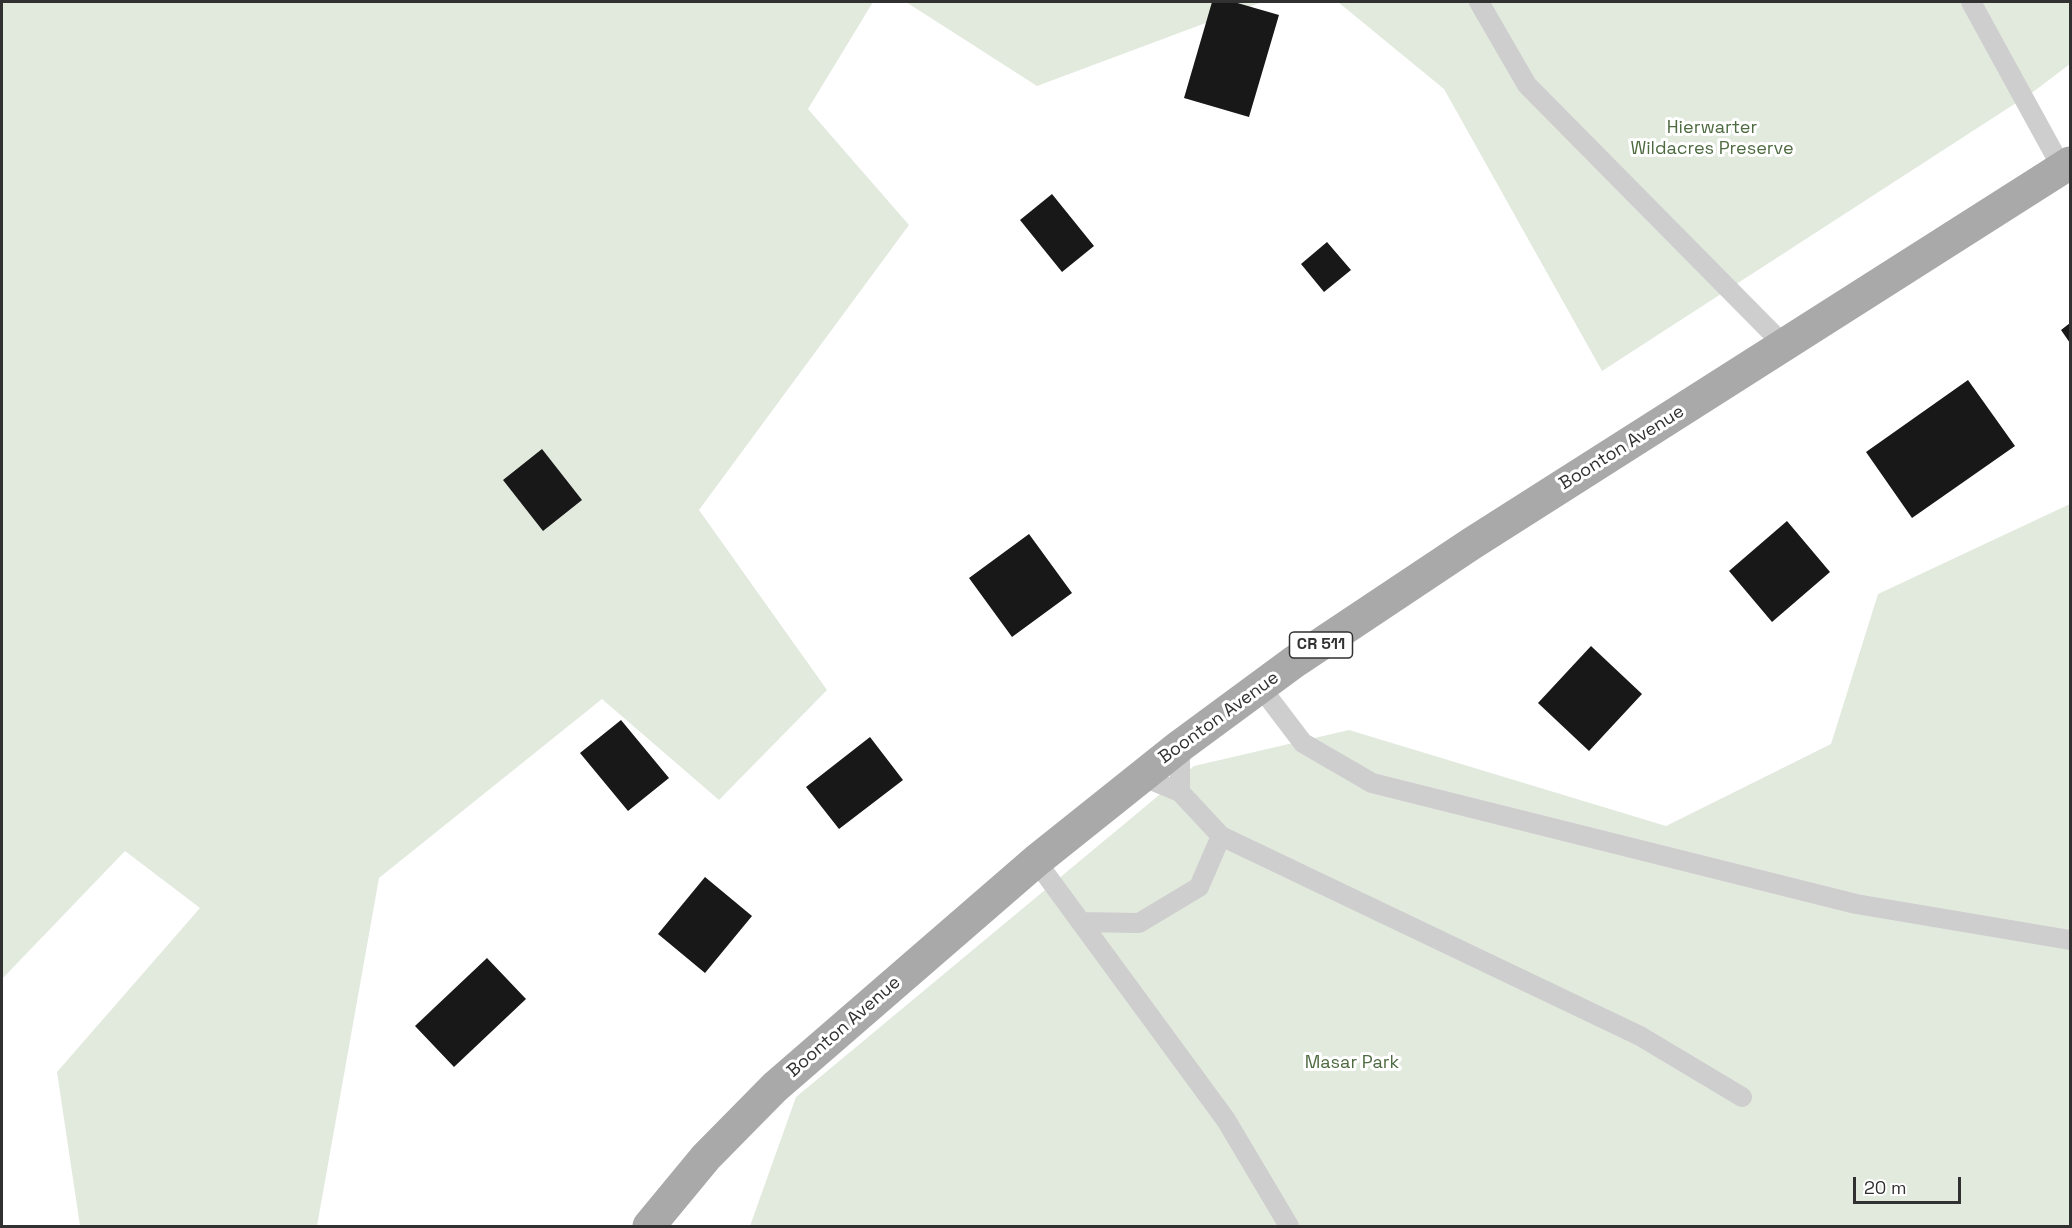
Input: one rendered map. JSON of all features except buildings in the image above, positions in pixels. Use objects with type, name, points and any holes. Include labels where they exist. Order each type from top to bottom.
[{"type":"main road","name":"Boonton Avenue","points":[[649,1227],[706,1157],[775,1087],[1036,861],[1180,746],[1262,688],[1294,662],[1472,544],[2066,166]]},
{"type":"lane","points":[[1479,2],[1527,85],[1784,345]]},
{"type":"lane","points":[[1971,2],[2066,166]]},
{"type":"lane","points":[[1262,688],[1303,743],[1372,783],[1856,904],[2070,940]]},
{"type":"lane","points":[[1180,746],[1180,792]]},
{"type":"lane","points":[[1141,776],[1180,792],[1221,836],[1640,1036],[1742,1097]]},
{"type":"lane","points":[[1081,922],[1139,923],[1198,887],[1221,836]]},
{"type":"lane","points":[[1036,861],[1226,1120],[1289,1227]]},
{"type":"green space","points":[[2,2],[873,2],[808,109],[909,225],[699,510],[827,690],[719,800],[602,699],[379,878],[317,1226],[80,1226],[57,1072],[200,908],[125,851],[2,979]]},
{"type":"green space","points":[[906,2],[1262,2],[1037,86]]},
{"type":"green space","name":"Hierwarter Wildacres Preserve","points":[[1338,2],[2070,2],[2070,64],[2033,92],[1602,371],[1444,89]]},
{"type":"green space","name":"Masar Park","points":[[2070,504],[2070,1226],[750,1226],[796,1097],[1194,766],[1349,730],[1666,826],[1831,744],[1878,594]]}]
